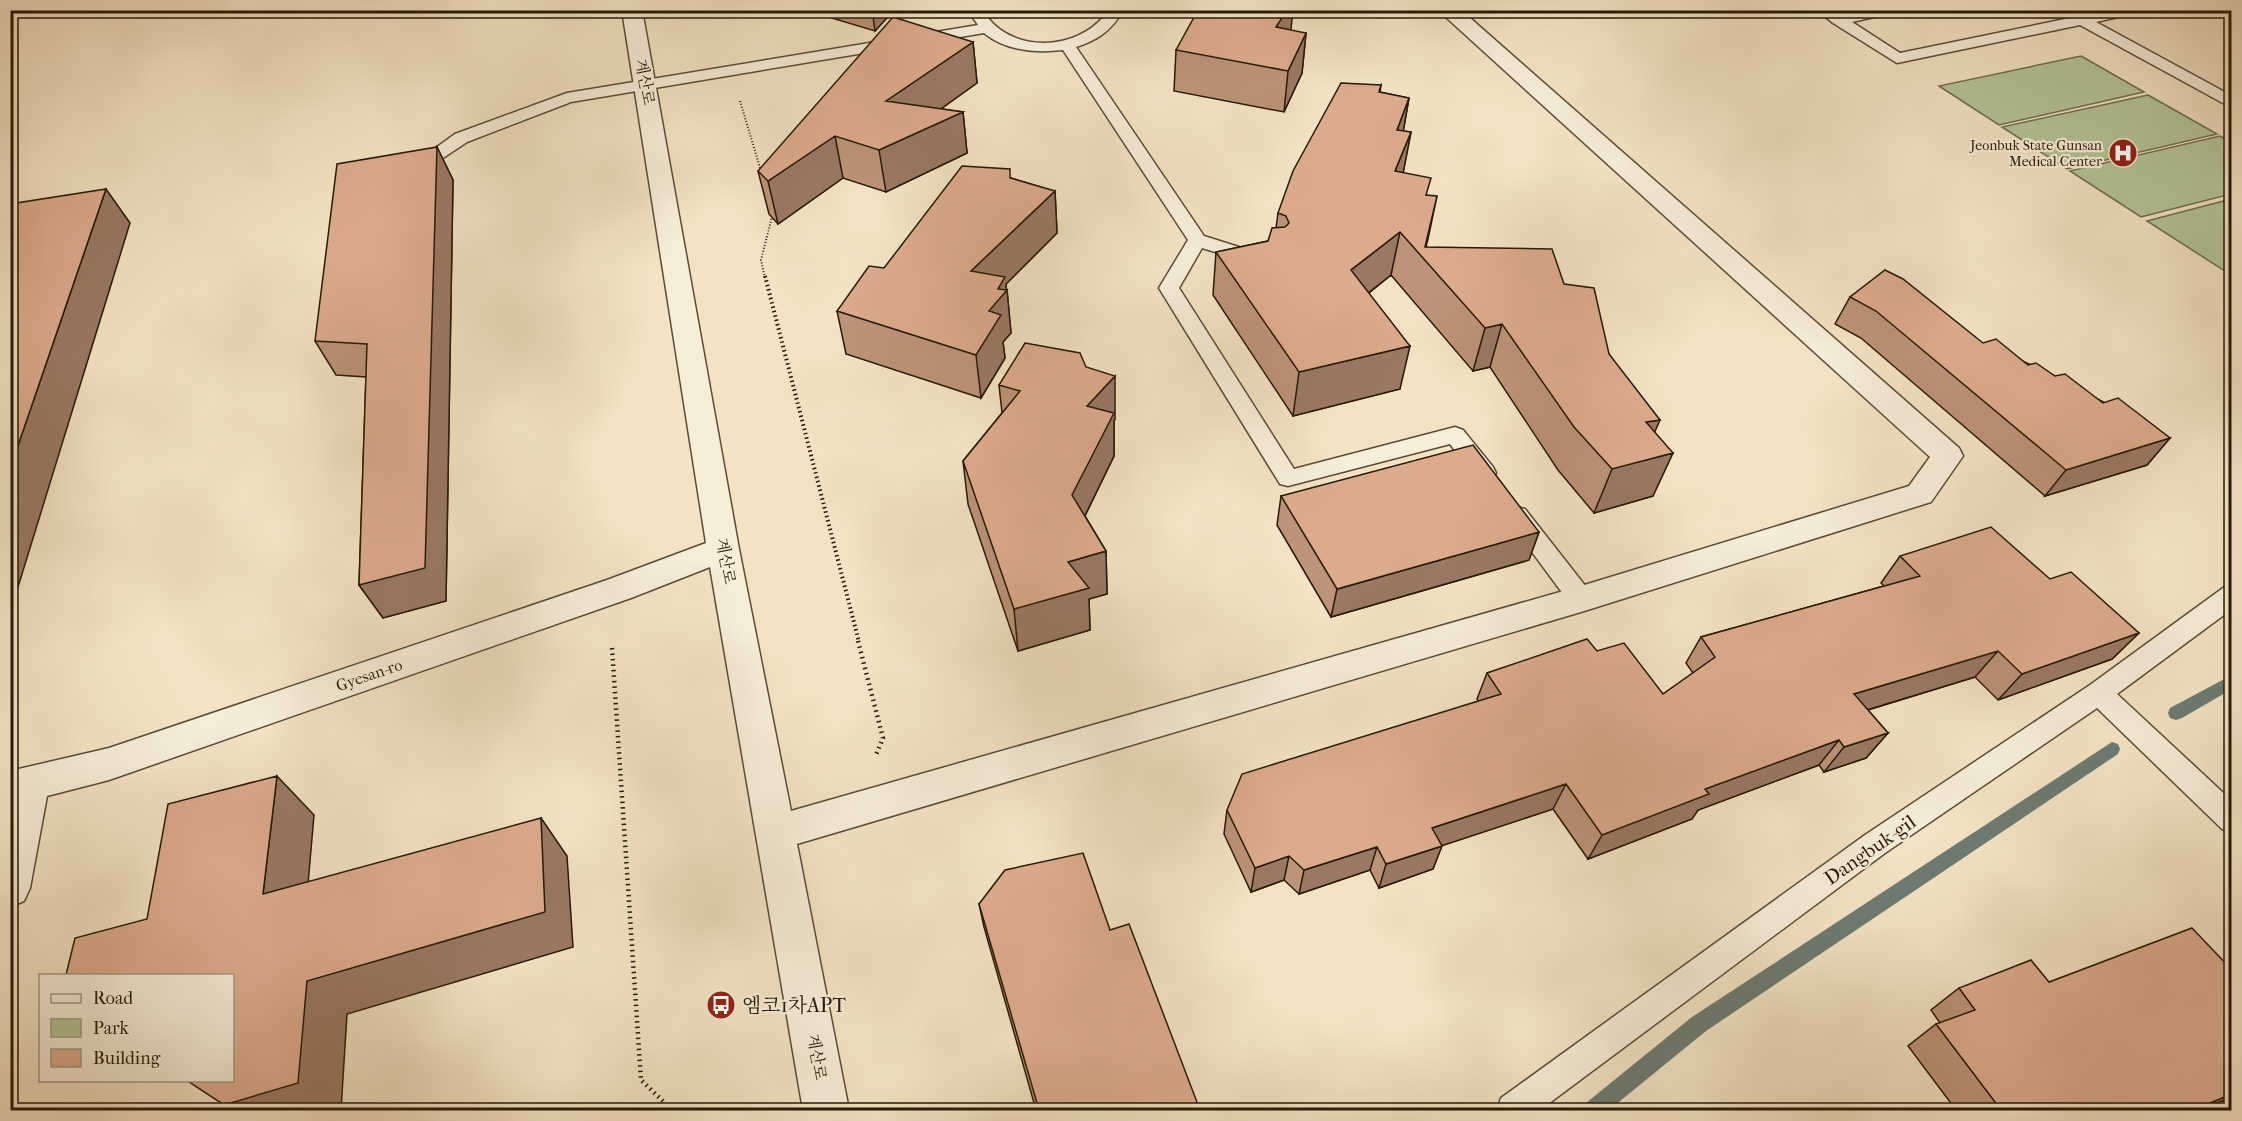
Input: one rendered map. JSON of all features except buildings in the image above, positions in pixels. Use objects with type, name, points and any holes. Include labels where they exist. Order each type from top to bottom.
[{"type":"street","name":"계산로","points":[[632,10],[723,549],[826,1110]]},
{"type":"street","points":[[776,833],[1581,599],[1920,494],[1948,456],[1449,10]]},
{"type":"street","name":"Gyesan-ro","points":[[20,786],[110,764],[619,589],[723,549]]},
{"type":"street","points":[[10,888],[20,786]]},
{"type":"lane","points":[[981,10],[980,18],[985,28],[996,37],[1013,43],[1034,46],[1067,44],[1095,36],[1107,27],[1112,17],[1111,10]]},
{"type":"lane","points":[[1824,10],[1897,58],[2131,10]]},
{"type":"lane","points":[[1838,20],[1887,10]]},
{"type":"lane","points":[[2064,10],[2232,103]]},
{"type":"lane","points":[[428,160],[461,138],[567,98],[985,28]]},
{"type":"lane","points":[[1067,44],[1197,240],[1272,264]]},
{"type":"lane","points":[[1197,240],[1169,288],[1288,478],[1455,435],[1581,599]]},
{"type":"lane","name":"Dangbuk-gil","points":[[1513,1110],[1875,844],[2099,693],[2232,595]]},
{"type":"lane","points":[[2099,693],[2232,820]]},
{"type":"path","points":[[739,98],[763,178]]},
{"type":"path","points":[[773,212],[761,260],[883,738],[876,756]]},
{"type":"path","points":[[612,648],[641,1080],[672,1110]]},
{"type":"green space","points":[[2081,56],[2144,92],[1999,125],[1939,86]]},
{"type":"green space","points":[[2148,95],[2217,134],[2067,169],[2002,127]]},
{"type":"green space","points":[[2220,136],[2231,143],[2231,194],[2141,217],[2070,171]]},
{"type":"green space","points":[[2231,199],[2231,275],[2147,221]]},
{"type":"waterway","points":[[2176,713],[2232,681]]},
{"type":"waterway","points":[[1593,1110],[1699,1024],[2112,749]]},
{"type":"place","name":"Jeonbuk State Gunsan Medical Center","points":[[2123,153]]},
{"type":"place","name":"엠코1차APT","points":[[721,1005]]}]
